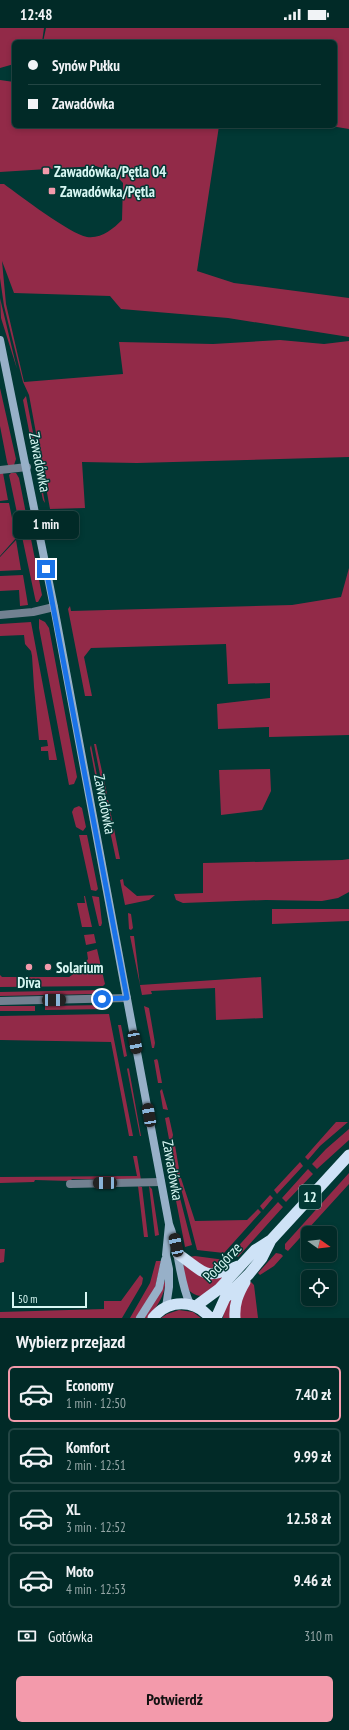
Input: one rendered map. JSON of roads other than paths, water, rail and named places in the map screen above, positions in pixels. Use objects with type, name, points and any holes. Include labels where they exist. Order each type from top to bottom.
[{"type":"highway","name":"Podgórze","points":[[193,1305],[219,1289],[255,1250],[271,1240],[349,1155]]},
{"type":"highway","name":"Podgórze","points":[[216,1318],[225,1298],[249,1274],[262,1258],[271,1240]]},
{"type":"highway","points":[[172,1255],[205,1273],[220,1273],[239,1266]]},
{"type":"highway","points":[[235,1318],[235,1306],[238,1295],[249,1274]]},
{"type":"highway","points":[[153,1318],[166,1307],[180,1303],[193,1305],[205,1312],[210,1318]]},
{"type":"main road","name":"Zawadówka","points":[[0,340],[54,607],[169,1224],[174,1236],[169,1269],[169,1287],[166,1307]]},
{"type":"main road","name":"Zawadówka","points":[[172,1255],[182,1283],[193,1305]]},
{"type":"main road","points":[[140,1318],[161,1282],[172,1255]]},
{"type":"street","points":[[0,470],[26,468]]},
{"type":"street","points":[[0,615],[33,612],[54,607]]},
{"type":"street","points":[[0,1001],[127,998]]},
{"type":"street","points":[[70,1184],[161,1182]]},
{"type":"place","name":"Zawadówka/Pętla 04","points":[[46,171]]},
{"type":"place","name":"Zawadówka/Pętla","points":[[52,191]]},
{"type":"place","name":"Diva","points":[[29,967]]},
{"type":"place","name":"Solarium","points":[[48,967]]}]
